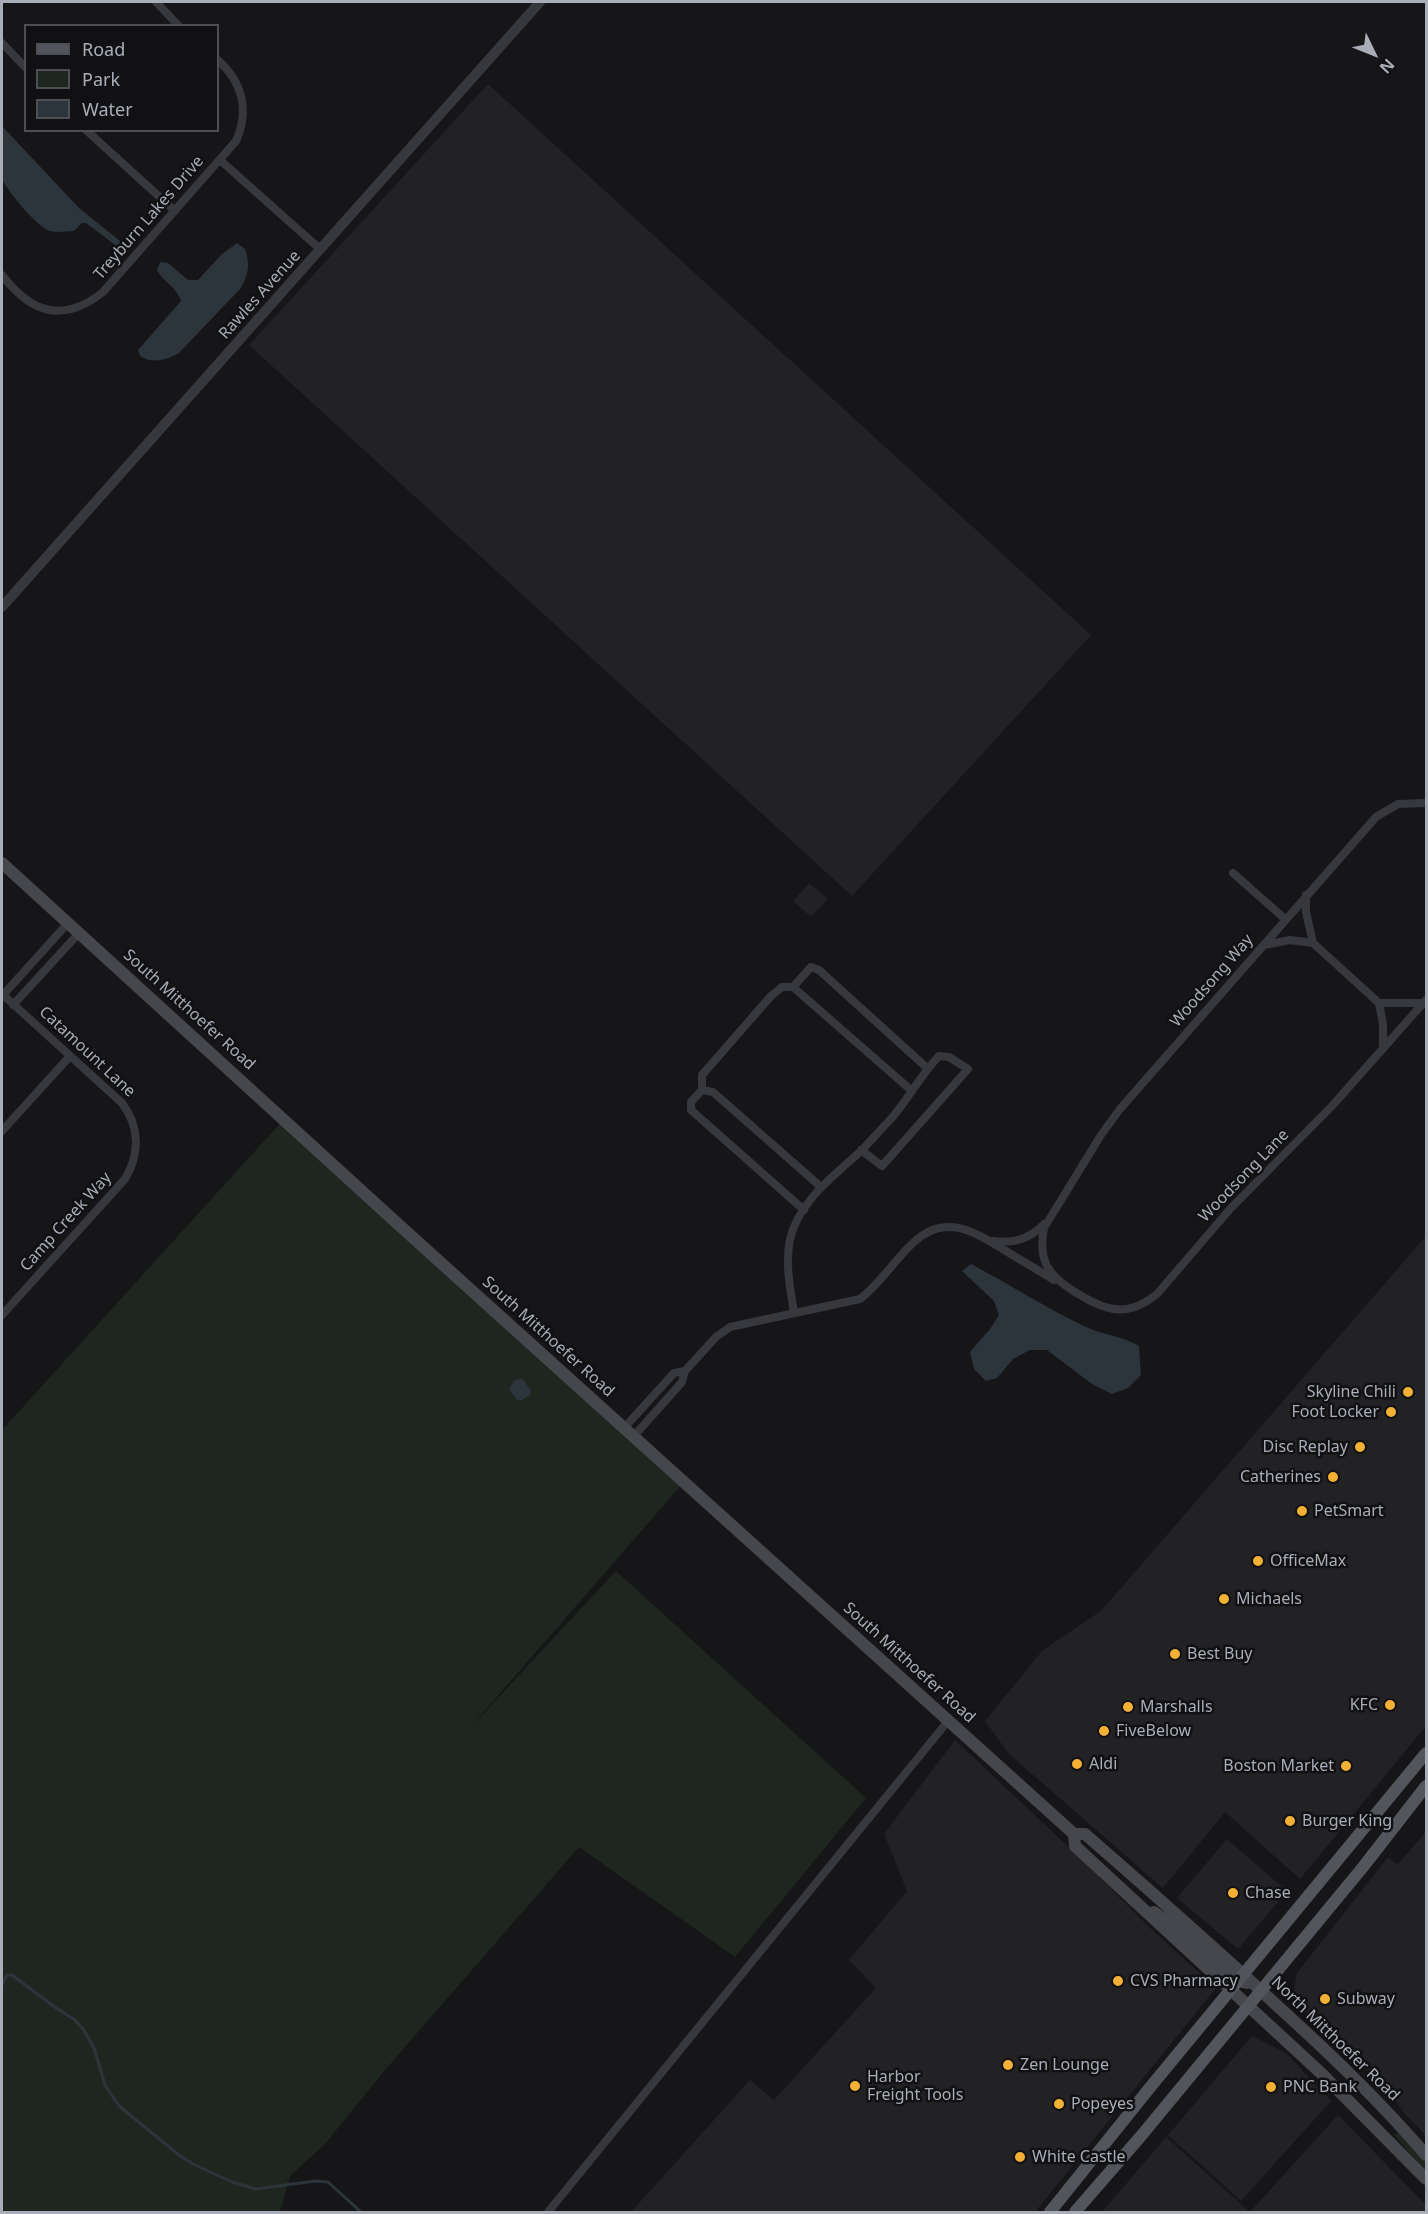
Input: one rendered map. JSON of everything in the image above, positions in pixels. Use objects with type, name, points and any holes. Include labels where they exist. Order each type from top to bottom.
[{"type":"main road","name":"South Mitthoefer Road","points":[[2,863],[948,1721],[1074,1834],[1085,1834],[1245,1983]]},
{"type":"main road","points":[[1050,2212],[1245,1983],[1426,1753]]},
{"type":"main road","points":[[1245,1983],[1272,1977],[1426,1786]]},
{"type":"main road","name":"South Mitthoefer Road","points":[[1074,1834],[1075,1846],[1142,1909],[1155,1912],[1245,1983]]},
{"type":"main road","points":[[1075,2212],[1249,2006],[1245,1983]]},
{"type":"main road","name":"North Mitthoefer Road","points":[[1245,1983],[1249,2006],[1322,2074],[1426,2178]]},
{"type":"main road","name":"North Mitthoefer Road","points":[[1245,1983],[1351,2075],[1426,2155]]},
{"type":"street","points":[[156,2],[177,24]]},
{"type":"street","name":"Rawles Avenue","points":[[2,607],[540,2]]},
{"type":"street","points":[[2,43],[24,66]]},
{"type":"street","name":"Treyburn Lakes Drive","points":[[2,275],[13,290],[27,302],[49,310],[61,311],[83,306],[103,292],[228,152],[240,133],[243,108],[237,82],[231,72],[219,61]]},
{"type":"street","points":[[88,132],[176,211]]},
{"type":"street","points":[[220,160],[320,249]]},
{"type":"street","name":"Woodsong Way","points":[[629,1432],[682,1382],[685,1371],[716,1337],[730,1327],[862,1298],[915,1241],[933,1230],[951,1227],[967,1230],[984,1238],[1008,1242],[1034,1233],[1048,1220],[1111,1119],[1382,811],[1398,804],[1426,804]]},
{"type":"street","points":[[1233,873],[1285,919]]},
{"type":"street","points":[[1306,895],[1307,918],[1313,943],[1379,1003],[1383,1024],[1383,1049]]},
{"type":"street","points":[[2,995],[68,923]]},
{"type":"street","points":[[14,1005],[79,933]]},
{"type":"street","points":[[1264,945],[1290,940],[1313,943]]},
{"type":"street","points":[[793,987],[811,967],[819,970],[927,1068]]},
{"type":"street","points":[[804,1210],[691,1110],[691,1102],[702,1090],[702,1075],[771,996],[782,987],[793,987],[912,1091]]},
{"type":"street","name":"Catamount Lane","points":[[2,995],[127,1110],[136,1131],[137,1141]]},
{"type":"street","points":[[1379,1003],[1425,1001]]},
{"type":"street","name":"Woodsong Lane","points":[[984,1238],[1096,1305],[1110,1309],[1133,1309],[1148,1302],[1231,1208],[1326,1112],[1425,1001]]},
{"type":"street","points":[[2,1131],[70,1056]]},
{"type":"street","points":[[794,1312],[788,1261],[790,1240],[794,1227],[804,1210],[821,1187],[894,1115],[927,1068],[939,1056],[949,1057],[968,1069],[882,1166],[861,1150]]},
{"type":"street","points":[[702,1090],[713,1092],[821,1187]]},
{"type":"street","name":"Camp Creek Way","points":[[2,1315],[125,1179],[134,1162],[137,1141]]},
{"type":"street","name":"Woodsong Lane","points":[[1048,1220],[1042,1239],[1043,1255],[1049,1270],[1060,1283]]},
{"type":"street","points":[[548,2212],[948,1721]]},
{"type":"shaded area","points":[[488,84],[1091,635],[852,896],[249,345]]},
{"type":"shaded area","points":[[809,883],[828,899],[811,917],[793,901]]},
{"type":"shaded area","points":[[1426,1236],[1426,1726],[1300,1879],[1225,1812],[1163,1888],[1009,1754],[985,1721],[1042,1651],[1102,1610]]},
{"type":"shaded area","points":[[955,1740],[1076,1854],[1149,1927],[1216,1988],[1035,2212],[631,2212],[750,2080],[774,2100],[876,1988],[849,1960],[907,1891],[884,1834]]},
{"type":"shaded area","points":[[1426,1832],[1426,2136],[1404,2113],[1384,2086],[1292,1999],[1297,1973],[1388,1857],[1397,1865]]},
{"type":"shaded area","points":[[1227,1839],[1287,1891],[1238,1949],[1177,1898]]},
{"type":"shaded area","points":[[1252,2036],[1286,2053],[1331,2101],[1241,2201],[1168,2135]]},
{"type":"shaded area","points":[[1338,2115],[1426,2205],[1426,2212],[1250,2212]]},
{"type":"shaded area","points":[[1166,2137],[1250,2212],[1102,2212]]},
{"type":"green space","points":[[284,1119],[684,1482],[468,1730],[616,1571],[866,1798],[735,1957],[579,1847],[385,2070],[325,2144],[290,2176],[280,2212],[2,2212],[2,1430]]},
{"type":"green space","points":[[1399,2132],[1426,2162],[1426,2172],[1396,2137],[1395,2134]]},
{"type":"water","points":[[2,126],[79,208],[120,241],[124,247],[122,250],[86,223],[82,223],[74,231],[53,232],[44,228],[31,216],[16,200],[2,179]]},
{"type":"water","points":[[237,243],[245,249],[248,260],[247,274],[240,289],[179,353],[160,360],[149,360],[140,356],[138,350],[181,301],[157,270],[160,262],[168,263],[188,280],[198,280],[222,254]]},
{"type":"water","points":[[971,1264],[1086,1327],[1139,1346],[1141,1375],[1128,1388],[1112,1394],[1092,1384],[1047,1350],[1030,1350],[1013,1359],[997,1378],[986,1381],[974,1369],[970,1352],[999,1315],[994,1301],[962,1271]]},
{"type":"water","points":[[523,1379],[531,1391],[530,1395],[522,1400],[517,1400],[509,1389],[514,1381]]},
{"type":"waterway","points":[[2,1985],[7,1975],[12,1975],[75,2020],[94,2048],[105,2085],[119,2106],[193,2164],[232,2182],[256,2189],[315,2181],[328,2182],[361,2212]]},
{"type":"place","name":"Skyline Chili","points":[[1408,1392]]},
{"type":"place","name":"Foot Locker","points":[[1391,1412]]},
{"type":"place","name":"Disc Replay","points":[[1360,1447]]},
{"type":"place","name":"Catherines","points":[[1333,1477]]},
{"type":"place","name":"PetSmart","points":[[1302,1511]]},
{"type":"place","name":"OfficeMax","points":[[1258,1561]]},
{"type":"place","name":"Michaels","points":[[1224,1599]]},
{"type":"place","name":"Best Buy","points":[[1175,1654]]},
{"type":"place","name":"KFC","points":[[1390,1705]]},
{"type":"place","name":"Marshalls","points":[[1128,1707]]},
{"type":"place","name":"FiveBelow","points":[[1104,1731]]},
{"type":"place","name":"Aldi","points":[[1077,1764]]},
{"type":"place","name":"Boston Market","points":[[1346,1766]]},
{"type":"place","name":"Burger King","points":[[1290,1821]]},
{"type":"place","name":"Chase","points":[[1233,1893]]},
{"type":"place","name":"CVS Pharmacy","points":[[1118,1981]]},
{"type":"place","name":"Subway","points":[[1325,1999]]},
{"type":"place","name":"Zen Lounge","points":[[1008,2065]]},
{"type":"place","name":"Harbor Freight Tools","points":[[855,2086]]},
{"type":"place","name":"PNC Bank","points":[[1271,2087]]},
{"type":"place","name":"Popeyes","points":[[1059,2104]]},
{"type":"place","name":"White Castle","points":[[1020,2157]]}]
